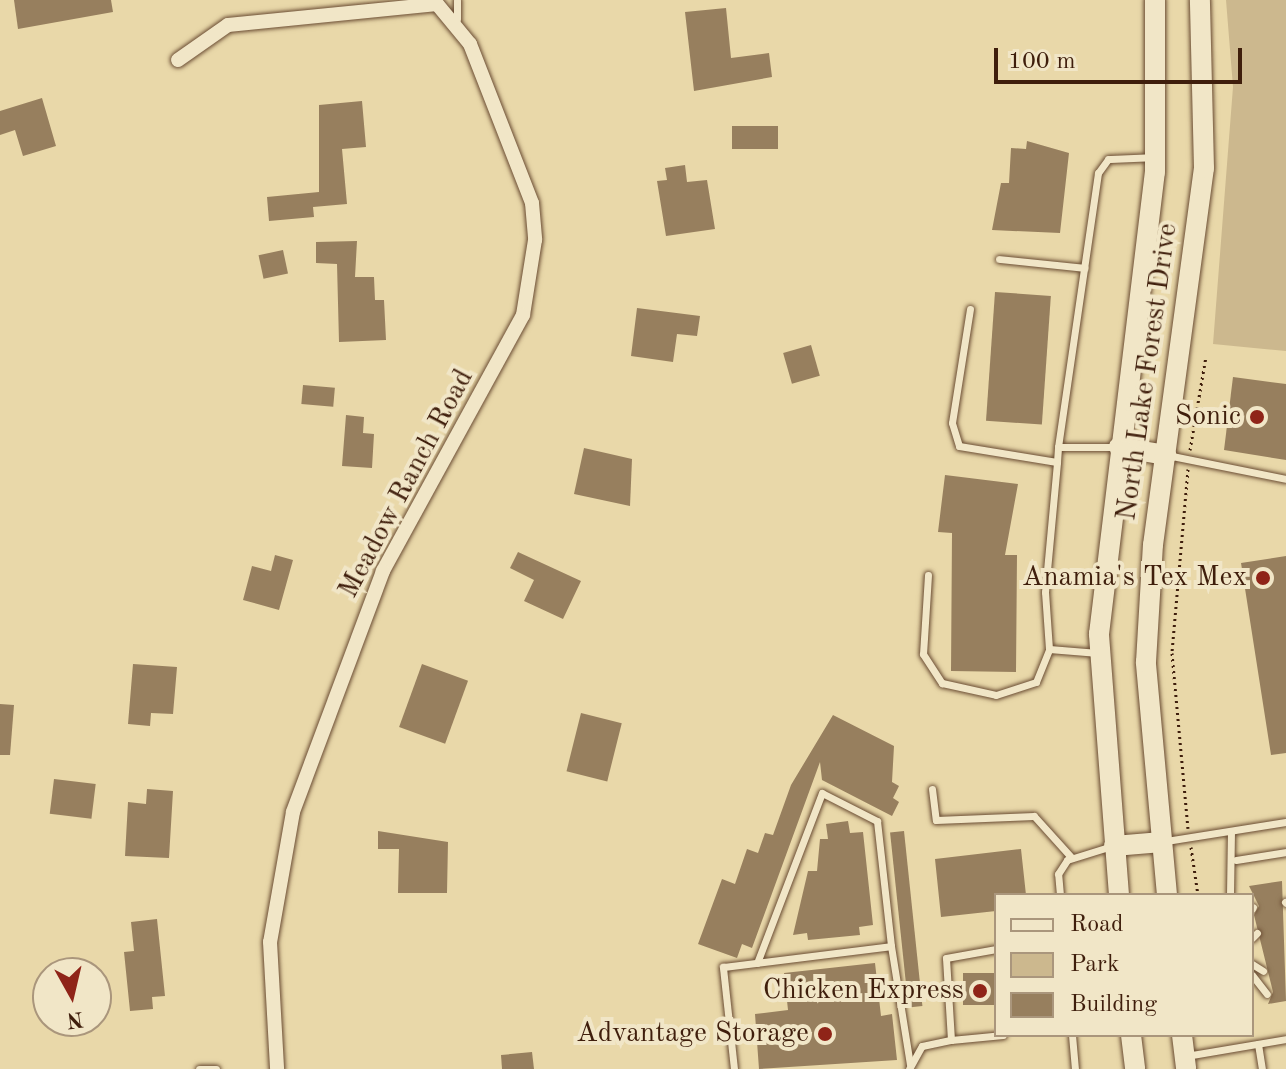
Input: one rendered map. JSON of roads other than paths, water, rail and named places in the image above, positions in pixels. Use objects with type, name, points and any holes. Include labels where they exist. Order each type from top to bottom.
[{"type":"main road","name":"North Lake Forest Drive","points":[[1119,893],[1100,653],[1119,447],[1155,157],[1155,0]]},
{"type":"main road","name":"North Lake Forest Drive","points":[[1167,893],[1146,662],[1166,455],[1204,168],[1200,0]]},
{"type":"main road","points":[[1119,447],[1166,455]]},
{"type":"main road","points":[[1114,846],[1162,842]]},
{"type":"main road","points":[[1131,1037],[1135,1069]]},
{"type":"main road","points":[[1182,1037],[1185,1063]]},
{"type":"street","points":[[178,60],[228,25],[375,5],[437,4],[457,19]]},
{"type":"street","name":"Meadow Ranch Road","points":[[277,1069],[270,942],[288,828],[310,755],[383,571],[509,350],[532,278],[533,215],[523,166],[457,19]]},
{"type":"lane","points":[[457,0],[457,19]]},
{"type":"lane","points":[[928,575],[923,654],[942,683],[996,695],[1036,682],[1049,649],[1045,592],[1058,447],[1098,173],[1108,159],[1155,157]]},
{"type":"lane","points":[[999,259],[1085,268]]},
{"type":"lane","points":[[970,309],[952,423],[959,446],[1057,462]]},
{"type":"lane","points":[[1058,447],[1119,447]]},
{"type":"lane","points":[[1166,455],[1286,479]]},
{"type":"lane","points":[[1049,649],[1100,653]]},
{"type":"lane","points":[[932,789],[936,820],[1034,816],[1071,857]]},
{"type":"lane","points":[[757,963],[822,793],[877,821],[909,1066]]},
{"type":"lane","points":[[1162,842],[1286,822]]},
{"type":"lane","points":[[1230,893],[1236,860],[1231,832]]},
{"type":"lane","points":[[1060,893],[1058,874],[1071,857],[1114,846]]},
{"type":"lane","points":[[1236,860],[1286,852]]},
{"type":"lane","points":[[734,1069],[723,967],[891,946]]},
{"type":"lane","points":[[951,1040],[946,958],[994,949]]},
{"type":"lane","points":[[1254,965],[1263,971]]},
{"type":"lane","points":[[1254,978],[1267,994]]},
{"type":"lane","points":[[909,1066],[922,1046],[994,1036]]},
{"type":"lane","points":[[1072,1037],[1075,1069]]},
{"type":"lane","points":[[1250,1037],[1262,1069]]},
{"type":"lane","points":[[1185,1063],[1254,1044],[1286,1039]]},
{"type":"lane","points":[[199,1069],[216,1069]]},
{"type":"place","name":"Sonic","points":[[1257,417]]},
{"type":"place","name":"Anamia's Tex Mex","points":[[1263,578]]},
{"type":"place","name":"Chicken Express","points":[[980,991]]},
{"type":"place","name":"Advantage Storage","points":[[825,1034]]}]
